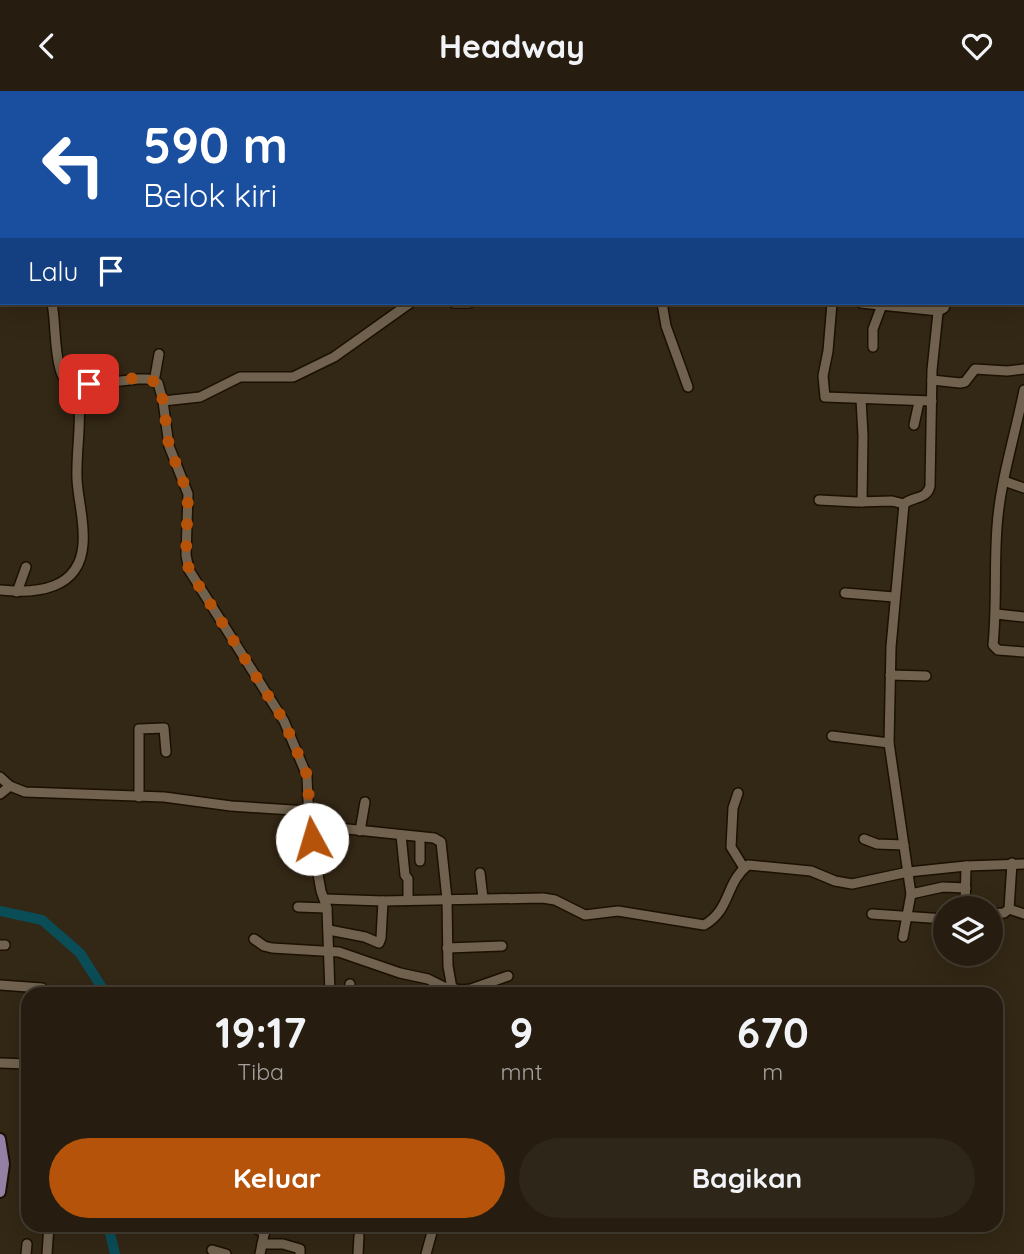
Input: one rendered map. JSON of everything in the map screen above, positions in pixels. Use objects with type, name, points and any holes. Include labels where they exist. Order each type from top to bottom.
[{"type":"main road","points":[[0,1139],[4,1164],[0,1192]]},
{"type":"street","points":[[0,590],[46,590],[61,583],[74,570],[83,545],[76,466],[79,409],[77,397],[63,379],[59,368],[52,305]]},
{"type":"street","points":[[163,401],[200,397],[240,377],[293,377],[334,357],[407,305]]},
{"type":"street","points":[[662,305],[666,326],[688,387]]},
{"type":"street","points":[[832,305],[823,394],[827,397],[932,401]]},
{"type":"street","points":[[819,500],[892,501],[904,504],[928,492],[932,380],[939,307],[882,305],[876,315],[873,329],[873,347]]},
{"type":"street","points":[[154,382],[159,353]]},
{"type":"street","points":[[932,380],[960,383],[965,382],[975,369],[1024,369]]},
{"type":"street","points":[[70,387],[138,379],[158,383],[169,446],[188,494],[186,555],[189,570],[284,721],[307,775],[309,825],[326,903],[329,930],[330,987]]},
{"type":"street","points":[[1024,390],[996,527],[994,649],[1024,652]]},
{"type":"street","points":[[861,399],[862,502]]},
{"type":"street","points":[[914,425],[919,402]]},
{"type":"street","points":[[1004,481],[1024,488]]},
{"type":"street","points":[[903,937],[911,894],[889,743],[894,597],[904,504]]},
{"type":"street","points":[[18,592],[26,567]]},
{"type":"street","points":[[845,593],[894,597]]},
{"type":"street","points":[[996,614],[1024,617]]},
{"type":"street","points":[[890,675],[926,676]]},
{"type":"street","points":[[139,797],[139,729],[164,728],[166,752]]},
{"type":"street","points":[[832,736],[889,743]]},
{"type":"street","points":[[0,776],[10,786],[37,793],[139,797],[308,811]]},
{"type":"street","points":[[0,794],[10,786]]},
{"type":"street","points":[[738,793],[733,808],[731,846],[744,868]]},
{"type":"street","points":[[360,831],[365,802]]},
{"type":"street","points":[[309,825],[434,838],[442,842],[452,987]]},
{"type":"street","points":[[401,835],[405,875],[408,879],[408,899]]},
{"type":"street","points":[[420,837],[421,861]]},
{"type":"street","points":[[864,839],[877,844],[904,845]]},
{"type":"street","points":[[1003,913],[1009,909],[1012,863]]},
{"type":"street","points":[[298,907],[408,899],[542,898],[555,900],[585,915],[618,911],[689,925],[704,925],[721,913],[733,881],[744,868],[755,864],[811,871],[842,884],[908,872],[1024,864]]},
{"type":"street","points":[[965,896],[966,866]]},
{"type":"street","points":[[480,873],[483,898]]},
{"type":"street","points":[[911,894],[943,887],[965,888]]},
{"type":"street","points":[[329,930],[365,937],[379,943],[383,901]]},
{"type":"street","points":[[1009,909],[1024,913]]},
{"type":"street","points":[[872,914],[933,918]]},
{"type":"street","points":[[254,939],[272,948],[330,950],[400,973],[428,979],[444,987]]},
{"type":"street","points":[[447,948],[502,946]]},
{"type":"street","points":[[477,987],[508,976]]},
{"type":"street","points":[[0,985],[28,987]]},
{"type":"street","points":[[0,1063],[21,1063]]},
{"type":"street","points":[[47,1254],[48,1232]]},
{"type":"street","points":[[426,1254],[432,1232]]},
{"type":"street","points":[[358,1254],[359,1236]]},
{"type":"street","points":[[261,1249],[283,1244],[300,1249],[300,1254]]},
{"type":"street","points":[[212,1250],[226,1254]]},
{"type":"waterway","points":[[0,911],[42,920],[80,953],[102,987]]},
{"type":"waterway","points":[[110,1232],[115,1254]]},
{"type":"route","points":[[89,384],[138,379],[158,383],[169,446],[188,494],[186,555],[189,570],[291,735],[307,775],[312,839]]}]
